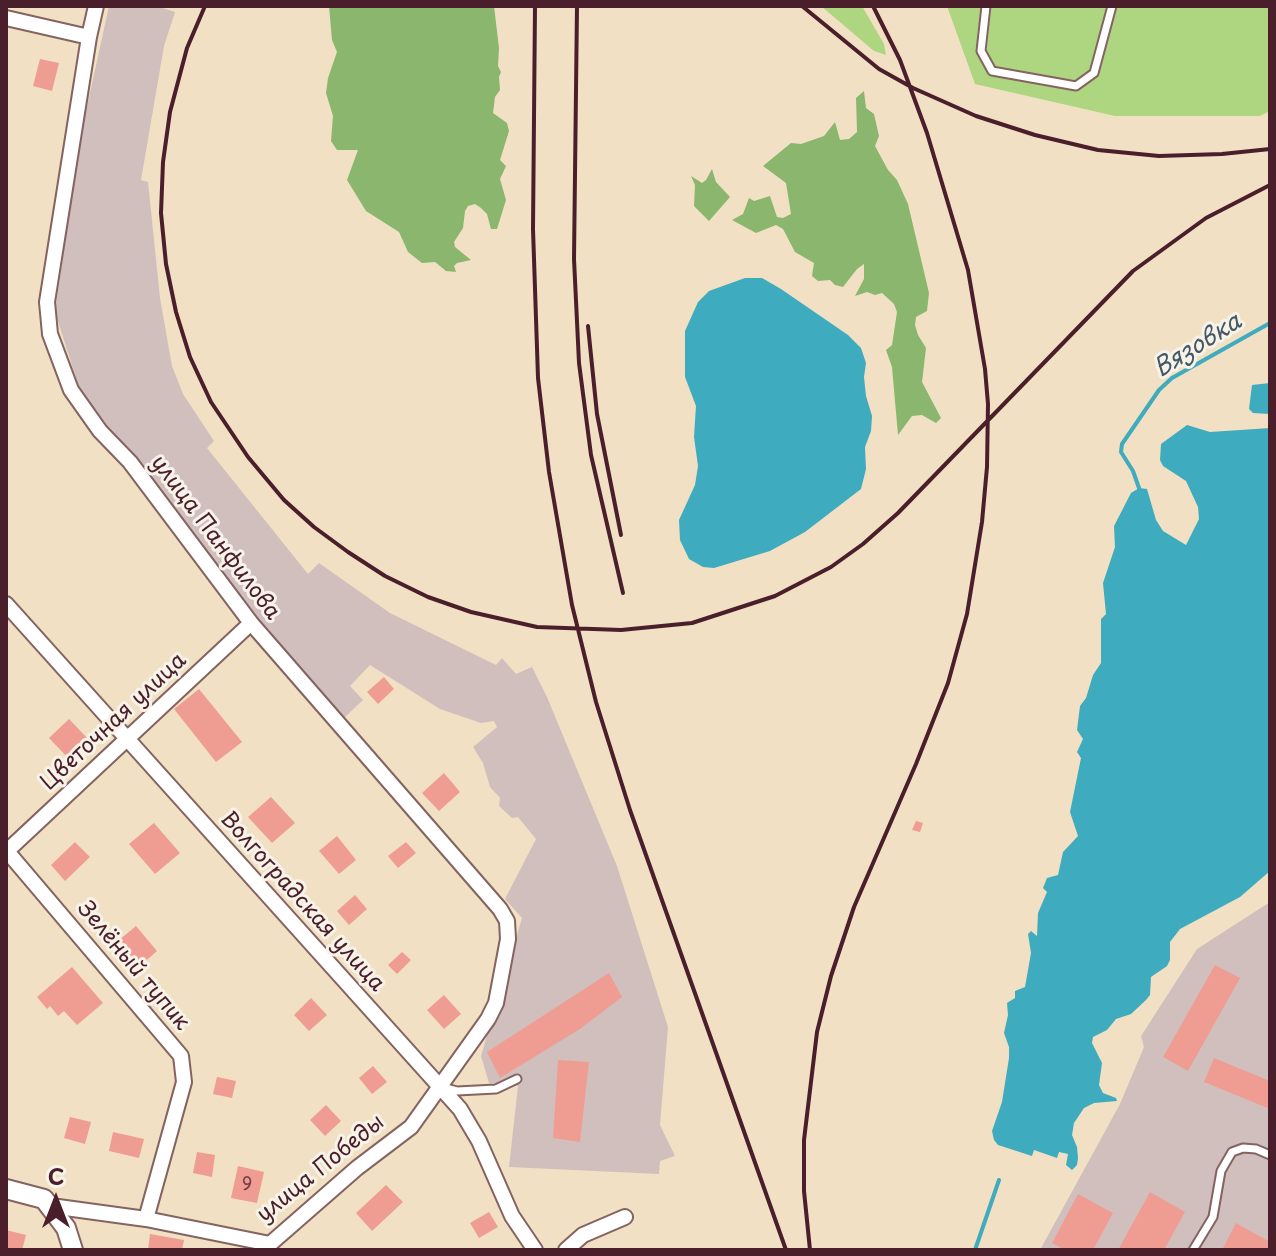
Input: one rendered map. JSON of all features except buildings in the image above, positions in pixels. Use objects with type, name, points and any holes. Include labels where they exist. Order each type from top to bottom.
[{"type":"street","name":"улица Панфилова","points":[[96,6],[47,302],[50,334],[71,390],[87,415],[130,462],[251,623],[500,909],[507,921],[508,939],[496,1003],[481,1032]]},
{"type":"street","points":[[6,18],[89,37]]},
{"type":"street","name":"Волгоградская улица","points":[[6,604],[440,1087],[471,1125],[512,1216],[535,1250]]},
{"type":"street","name":"Цветочная улица","points":[[6,851],[251,623]]},
{"type":"street","name":"Зелёный тупик","points":[[6,851],[181,1056],[184,1082],[146,1219]]},
{"type":"street","name":"улица Победы","points":[[6,1189],[44,1199],[51,1206],[146,1219],[272,1247],[357,1168],[411,1127],[454,1063],[481,1032]]},
{"type":"street","points":[[51,1206],[66,1228],[73,1250]]},
{"type":"street","points":[[566,1250],[583,1235],[625,1217]]},
{"type":"lane","points":[[986,6],[981,51],[992,71],[1076,86],[1094,73],[1112,6]]},
{"type":"lane","points":[[440,1087],[457,1091],[496,1089],[517,1079]]},
{"type":"lane","points":[[1193,1250],[1213,1217],[1221,1171],[1232,1152],[1243,1148],[1256,1149],[1270,1155]]},
{"type":"shaded area","points":[[109,6],[156,6],[175,12],[164,46],[141,180],[148,182],[160,298],[172,366],[183,394],[214,441],[207,448],[308,574],[319,563],[390,613],[496,665],[502,658],[516,674],[532,667],[547,697],[617,866],[668,1027],[660,1125],[675,1156],[660,1161],[659,1174],[509,1167],[518,1086],[489,1083],[481,1056],[522,918],[505,899],[536,839],[518,817],[512,818],[499,806],[500,798],[490,787],[483,763],[473,747],[497,727],[494,721],[481,723],[440,709],[370,665],[350,686],[363,700],[343,719],[260,620],[132,453],[84,403],[55,312],[79,143]]},
{"type":"shaded area","points":[[1270,902],[1270,1250],[1040,1250],[1120,1104],[1144,1047],[1141,1036],[1197,949]]},
{"type":"green space","points":[[329,6],[494,6],[501,72],[500,90],[495,97],[493,113],[507,123],[509,131],[500,160],[506,166],[500,179],[506,200],[497,229],[491,229],[487,214],[481,208],[475,204],[468,206],[463,228],[454,242],[455,247],[471,260],[457,263],[454,266],[456,272],[446,271],[435,262],[422,263],[408,252],[399,232],[366,211],[347,180],[358,150],[337,150],[331,141],[333,116],[326,93],[337,52],[332,40]]},
{"type":"green space","points":[[821,6],[862,6],[884,44],[886,55],[874,51]]},
{"type":"green space","points":[[947,6],[1270,6],[1270,111],[1260,116],[1115,116],[975,84]]},
{"type":"green space","points":[[864,91],[866,108],[874,114],[879,136],[875,146],[908,204],[929,293],[927,311],[916,317],[915,325],[926,348],[922,382],[941,418],[936,423],[922,415],[912,416],[898,435],[892,367],[886,350],[892,345],[897,312],[894,304],[882,293],[875,295],[867,292],[855,296],[864,279],[864,264],[843,287],[830,280],[818,281],[812,276],[814,263],[795,252],[783,229],[776,225],[756,233],[732,220],[743,214],[749,198],[754,201],[770,196],[777,217],[791,214],[786,183],[763,166],[791,143],[801,144],[824,136],[835,122],[840,140],[849,139],[857,132],[856,98]]},
{"type":"green space","points":[[712,169],[716,182],[730,197],[709,221],[694,206],[695,185],[691,176],[702,183]]},
{"type":"water","points":[[745,278],[762,278],[781,289],[848,335],[861,348],[866,363],[866,396],[872,416],[865,447],[866,469],[861,489],[805,532],[770,551],[714,568],[703,567],[689,559],[680,540],[679,520],[695,485],[698,466],[694,437],[696,406],[685,377],[685,331],[698,302],[709,291]]},
{"type":"water","points":[[1270,383],[1270,414],[1253,413],[1249,409],[1252,385]]},
{"type":"water","points":[[1187,425],[1210,432],[1270,428],[1270,871],[1240,897],[1180,929],[1170,942],[1167,966],[1151,977],[1150,995],[1146,1000],[1131,1014],[1116,1019],[1107,1030],[1093,1037],[1092,1043],[1102,1063],[1099,1085],[1103,1093],[1117,1101],[1094,1103],[1084,1108],[1074,1123],[1072,1135],[1078,1158],[1072,1170],[1066,1165],[1068,1154],[1059,1152],[1057,1158],[1034,1150],[1032,1156],[998,1145],[994,1140],[992,1131],[1002,1102],[1009,1058],[1004,1033],[1007,1003],[1015,998],[1015,991],[1025,987],[1031,953],[1028,934],[1031,931],[1037,936],[1038,913],[1047,892],[1043,888],[1047,878],[1058,875],[1063,852],[1078,836],[1070,812],[1081,758],[1077,752],[1083,739],[1077,730],[1080,706],[1101,663],[1101,619],[1106,614],[1103,583],[1115,547],[1114,526],[1131,493],[1139,488],[1147,489],[1156,520],[1163,531],[1186,545],[1199,519],[1198,507],[1186,481],[1163,466],[1160,460],[1161,444]]},
{"type":"waterway","name":"Вязовка","points":[[1139,488],[1121,452],[1122,444],[1159,390],[1172,378],[1270,323]]},
{"type":"waterway","name":"Вязовка","points":[[975,1250],[999,1180]]},
{"type":"railway","points":[[205,6],[187,48],[170,112],[163,162],[161,213],[166,264],[176,312],[190,357],[211,402],[248,457],[284,500],[348,552],[385,576],[428,597],[471,612],[537,627],[621,630],[692,623],[775,596],[831,567],[898,513],[1133,271],[1206,218],[1270,185]]},
{"type":"railway","points":[[535,6],[533,229],[538,378],[549,472],[572,605],[596,702],[630,810],[786,1250]]},
{"type":"railway","points":[[577,6],[574,259],[579,363],[591,455],[623,593]]},
{"type":"railway","points":[[802,6],[879,69],[913,88],[976,116],[1035,135],[1098,150],[1159,156],[1270,149]]},
{"type":"railway","points":[[810,1250],[804,1191],[804,1140],[817,1032],[831,976],[854,907],[948,683],[967,614],[982,522],[987,467],[985,369],[968,270],[927,133],[900,60],[873,6]]},
{"type":"railway","points":[[588,326],[597,414],[621,535]]}]
